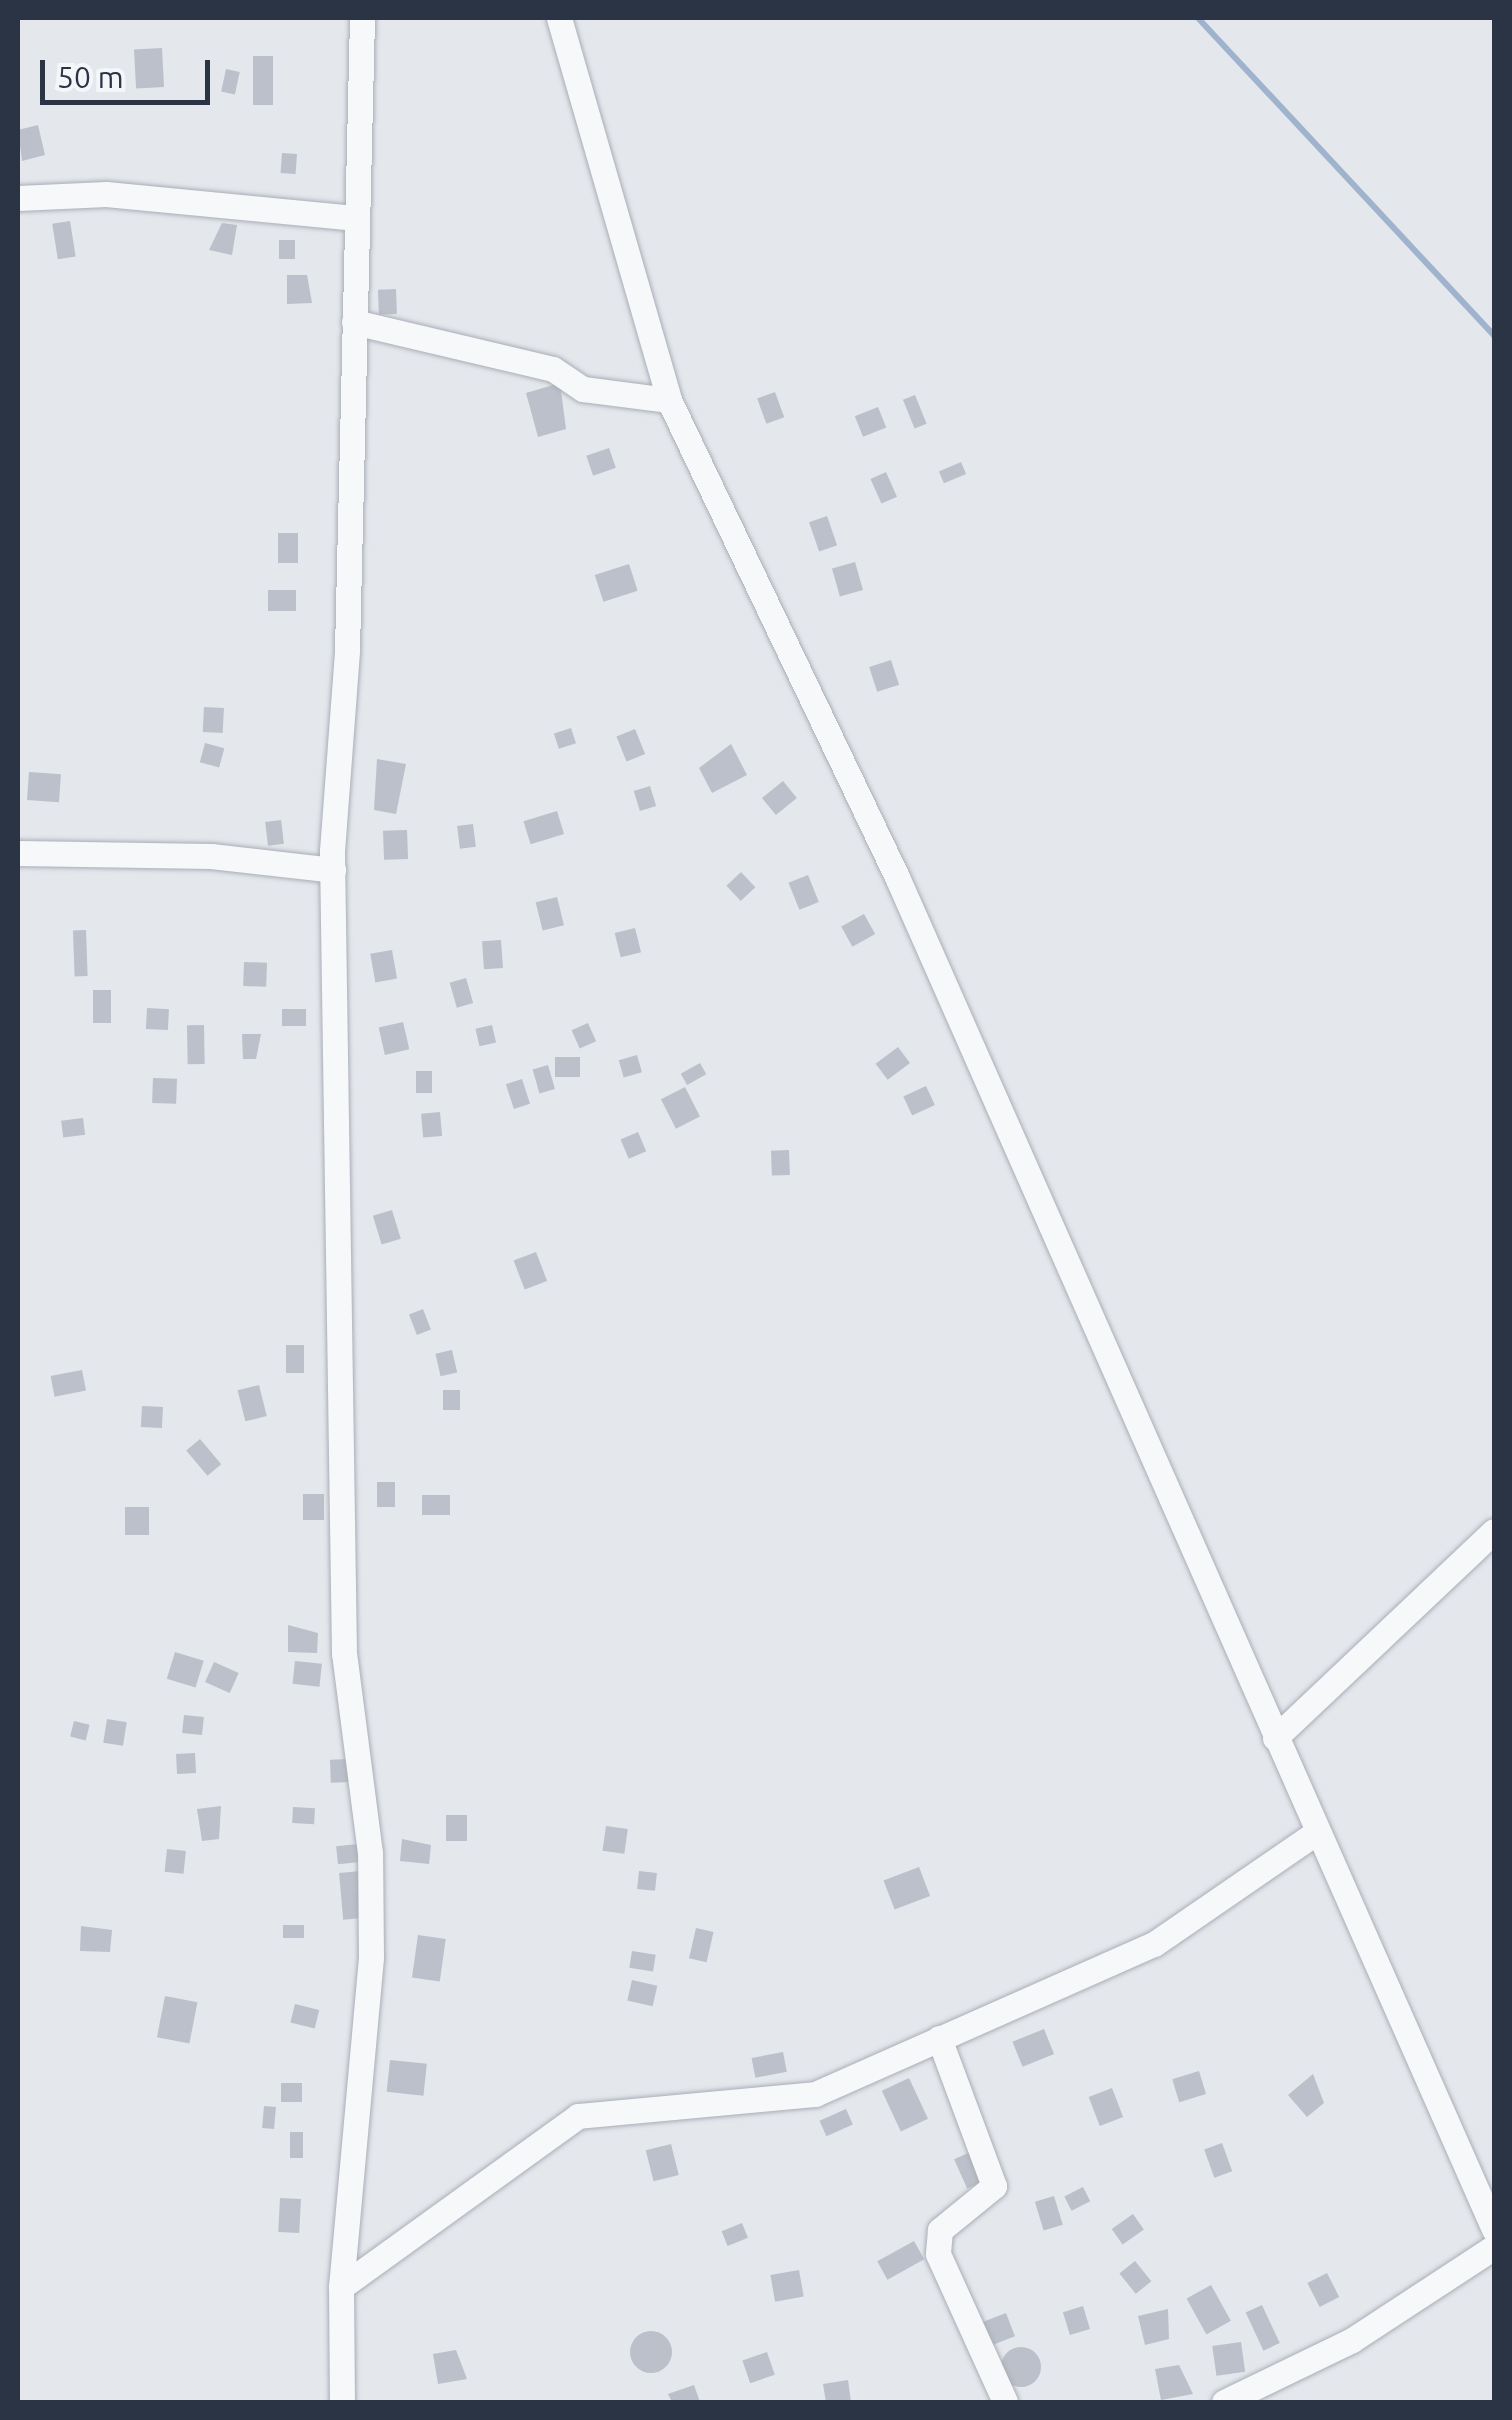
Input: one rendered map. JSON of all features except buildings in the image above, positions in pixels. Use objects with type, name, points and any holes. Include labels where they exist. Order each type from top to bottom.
[{"type":"street","points":[[342,2402],[341,2286],[372,1958],[370,1853],[344,1654],[333,870],[362,18]]},
{"type":"street","points":[[559,18],[669,400],[897,877],[1317,1832],[1486,2186],[1494,2229]]},
{"type":"street","points":[[18,198],[106,194],[357,218]]},
{"type":"street","points":[[354,322],[553,369],[583,389],[669,400]]},
{"type":"street","points":[[18,853],[193,855],[333,870]]},
{"type":"street","points":[[1275,1738],[1494,1530]]},
{"type":"street","points":[[341,2286],[578,2116],[814,2094],[1154,1944],[1317,1832]]},
{"type":"street","points":[[939,2038],[994,2186],[940,2230],[938,2254],[1005,2402]]},
{"type":"street","points":[[1224,2402],[1352,2340],[1494,2247]]},
{"type":"waterway","points":[[1198,18],[1494,335]]}]
